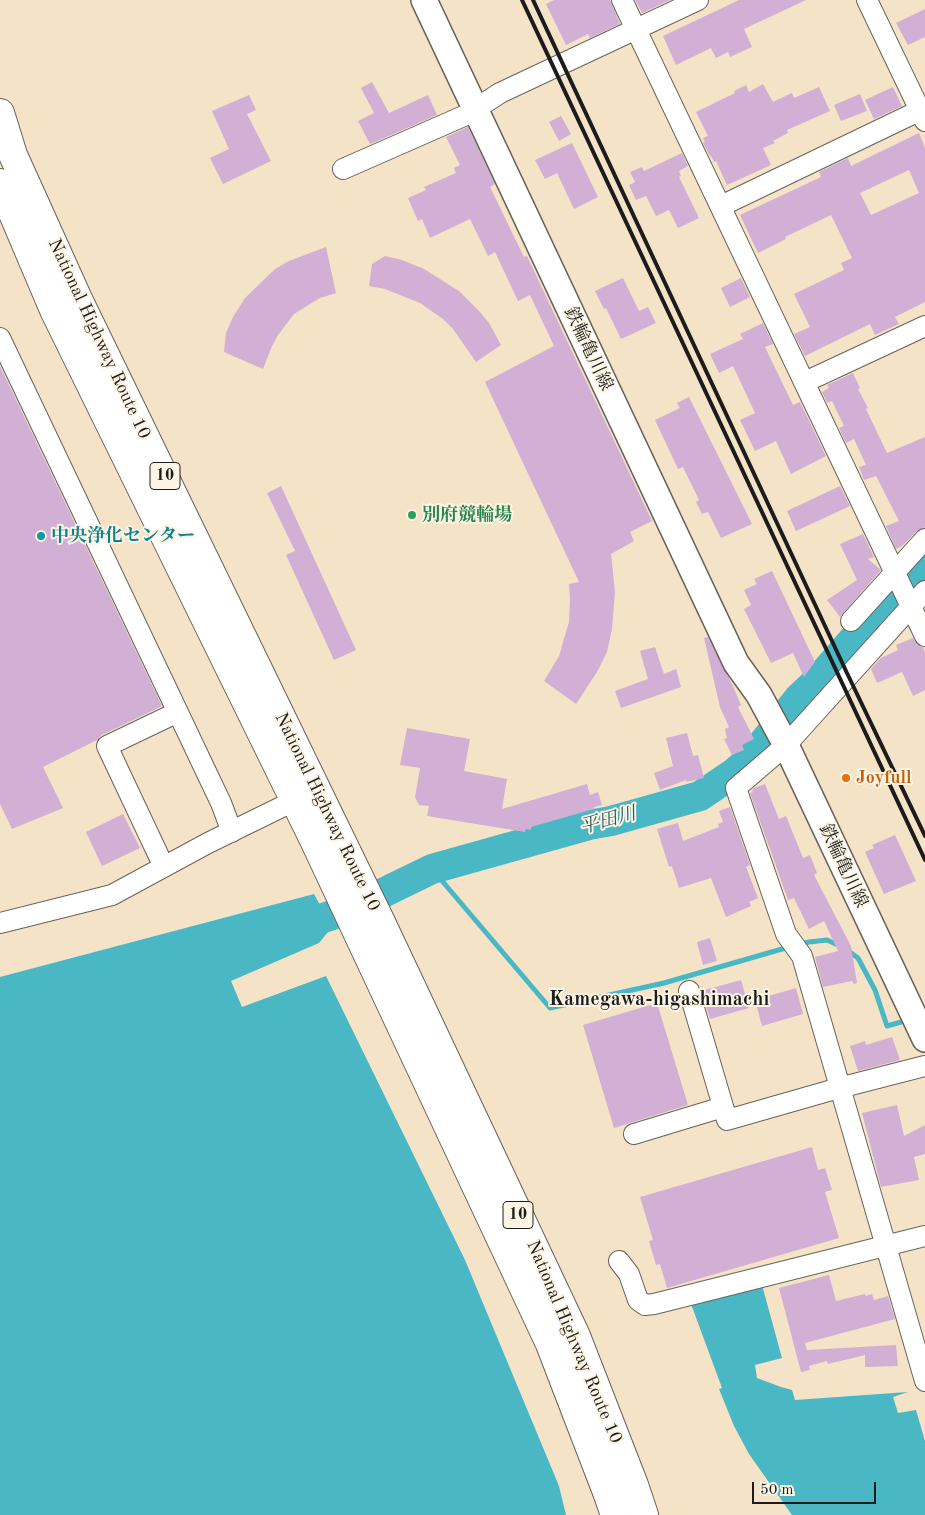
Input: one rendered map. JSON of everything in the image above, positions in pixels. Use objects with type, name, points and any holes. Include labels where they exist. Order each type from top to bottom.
[{"type":"highway","name":"National Highway Route 10","points":[[0,113],[13,155],[326,838],[355,929],[550,1344],[615,1515]]},
{"type":"highway","name":"National Highway Route 10","points":[[0,184],[54,310],[306,795]]},
{"type":"highway","name":"National Highway Route 10","points":[[326,838],[380,920],[576,1336],[631,1476],[644,1515]]},
{"type":"main road","name":"鉄輪亀川線","points":[[424,0],[480,105],[744,649],[765,705],[785,742],[918,1023]]},
{"type":"main road","name":"鉄輪亀川線","points":[[438,0],[480,105]]},
{"type":"street","points":[[622,0],[925,636]]},
{"type":"street","points":[[343,169],[466,115],[500,93],[562,62],[636,30],[698,0]]},
{"type":"street","points":[[721,206],[923,113],[867,0]]},
{"type":"street","points":[[805,382],[925,326]]},
{"type":"street","points":[[0,338],[221,803],[232,832]]},
{"type":"street","points":[[851,620],[925,539]]},
{"type":"street","points":[[925,590],[785,742],[736,788],[786,934],[802,956],[925,1378]]},
{"type":"street","points":[[164,867],[107,746],[178,712]]},
{"type":"street","points":[[0,923],[112,895],[208,843],[306,795]]},
{"type":"street","points":[[689,991],[726,1120],[925,1066]]},
{"type":"street","points":[[634,1134],[723,1106]]},
{"type":"street","points":[[619,1261],[629,1274],[638,1300],[644,1305],[925,1236]]},
{"type":"water","points":[[314,894],[332,927],[319,943],[231,981],[242,1007],[326,976],[465,1260],[559,1486],[566,1515],[0,1515],[0,977]]},
{"type":"water","points":[[762,1285],[782,1358],[755,1365],[757,1378],[792,1390],[795,1400],[908,1392],[893,1397],[898,1413],[916,1410],[925,1441],[925,1515],[792,1515],[749,1454],[734,1426],[719,1389],[722,1388],[691,1304]]},
{"type":"building","points":[[554,0],[610,0],[620,24],[590,38],[588,34],[566,45],[546,4]]},
{"type":"building","points":[[635,0],[670,0],[642,13]]},
{"type":"building","points":[[739,0],[806,0],[744,29],[752,47],[730,57],[728,52],[716,58],[711,48],[676,65],[663,36]]},
{"type":"building","points":[[925,9],[925,37],[908,45],[896,23]]},
{"type":"building","points":[[372,82],[389,113],[428,95],[437,115],[370,144],[358,121],[374,113],[361,88]]},
{"type":"building","points":[[763,84],[773,102],[792,93],[794,98],[819,87],[830,111],[787,130],[788,133],[773,141],[775,143],[763,148],[771,165],[727,185],[716,161],[714,162],[703,143],[705,142],[703,138],[708,136],[696,112],[735,93],[734,91],[746,85],[749,92]]},
{"type":"building","points":[[893,87],[902,106],[874,119],[865,100]]},
{"type":"building","points":[[860,94],[867,111],[841,121],[834,105]]},
{"type":"building","points":[[249,95],[256,110],[247,114],[271,161],[223,184],[210,158],[229,149],[212,111]]},
{"type":"building","points":[[561,116],[571,134],[559,141],[549,122]]},
{"type":"building","points":[[468,127],[495,184],[490,187],[524,257],[527,256],[652,521],[630,532],[634,541],[611,554],[615,592],[612,629],[607,652],[597,672],[576,704],[544,681],[559,656],[569,622],[569,584],[579,582],[485,382],[554,346],[530,295],[518,301],[495,252],[488,256],[470,219],[430,238],[422,219],[418,221],[408,198],[426,190],[424,187],[456,173],[454,168],[460,165],[446,137]]},
{"type":"building","points":[[919,133],[925,148],[925,302],[895,317],[899,324],[875,335],[870,324],[805,356],[794,334],[810,327],[794,294],[844,270],[841,263],[852,258],[831,215],[785,237],[786,239],[758,253],[740,215],[821,177],[819,172],[848,158],[851,166]],"holes":[[[909,170],[919,193],[871,215],[860,193]]]},
{"type":"building","points":[[572,143],[598,197],[574,209],[557,173],[545,179],[535,160]]},
{"type":"building","points":[[682,153],[688,166],[679,171],[681,176],[679,177],[699,218],[678,228],[669,210],[656,216],[646,196],[636,200],[629,185],[635,182],[630,172],[642,167],[644,171]]},
{"type":"building","points":[[326,247],[336,293],[320,298],[294,314],[278,335],[263,369],[224,352],[226,333],[245,298],[275,269],[289,261]]},
{"type":"building","points":[[385,256],[402,260],[424,269],[459,291],[489,323],[501,345],[476,362],[453,329],[443,319],[420,303],[385,289],[369,286],[372,264]]},
{"type":"building","points":[[623,278],[639,311],[648,307],[656,323],[621,339],[606,308],[604,309],[595,291]]},
{"type":"building","points":[[741,278],[750,297],[730,307],[721,288]]},
{"type":"building","points":[[763,323],[773,344],[765,347],[793,405],[800,402],[826,456],[791,474],[776,441],[755,451],[740,420],[755,413],[733,366],[719,373],[710,354],[743,339],[740,334]]},
{"type":"building","name":"中央浄化センター","points":[[0,366],[162,706],[102,735],[97,740],[43,767],[63,808],[12,829],[0,804]]},
{"type":"building","points":[[853,373],[860,388],[858,389],[868,408],[866,409],[887,453],[925,437],[925,527],[917,531],[902,546],[896,549],[886,526],[899,521],[876,476],[864,480],[859,467],[866,465],[854,439],[846,443],[839,428],[844,426],[832,401],[827,403],[822,392],[829,388],[827,385]]},
{"type":"building","points":[[689,397],[752,524],[721,538],[708,512],[702,514],[696,502],[699,500],[683,467],[678,469],[655,420],[680,408],[677,403]]},
{"type":"building","points":[[281,486],[356,650],[334,660],[286,555],[295,551],[267,493]]},
{"type":"building","points":[[840,486],[850,506],[796,531],[787,511]]},
{"type":"building","points":[[863,534],[874,557],[868,559],[881,570],[840,617],[827,600],[857,580],[840,544]]},
{"type":"building","points":[[772,571],[815,662],[804,677],[793,653],[771,663],[744,609],[751,605],[744,590],[757,584],[754,579]]},
{"type":"building","points":[[708,637],[732,684],[741,705],[738,707],[754,739],[742,745],[744,750],[732,755],[724,739],[727,738],[725,729],[729,727],[720,707],[704,638]]},
{"type":"building","points":[[913,638],[918,645],[923,647],[925,653],[925,690],[913,696],[902,672],[877,683],[871,669],[881,658],[898,650],[896,645]]},
{"type":"building","points":[[655,647],[664,674],[676,669],[681,687],[621,708],[615,691],[648,679],[640,651]]},
{"type":"building","points":[[407,728],[470,739],[464,771],[507,779],[502,809],[587,784],[590,795],[598,792],[602,805],[531,827],[531,830],[526,829],[525,832],[427,816],[429,806],[419,805],[415,797],[420,768],[400,765]]},
{"type":"building","points":[[687,733],[693,756],[698,755],[704,778],[686,782],[686,780],[660,790],[654,773],[673,766],[666,738]]},
{"type":"building","points":[[765,784],[779,819],[786,816],[803,858],[810,855],[817,873],[814,875],[851,946],[857,983],[854,984],[852,981],[823,987],[815,957],[838,951],[824,921],[809,929],[794,898],[788,900],[750,793],[753,792],[754,788]]},
{"type":"building","points":[[730,807],[750,865],[746,867],[758,898],[749,902],[751,906],[726,917],[711,878],[679,888],[672,866],[669,867],[657,829],[678,823],[683,841],[719,827],[718,824],[723,822],[719,811]]},
{"type":"building","points":[[123,814],[140,848],[102,866],[86,832]]},
{"type":"building","points":[[895,835],[916,881],[884,894],[865,852],[874,848],[872,845]]},
{"type":"building","points":[[710,938],[717,961],[703,965],[697,942]]},
{"type":"building","points":[[741,980],[749,1008],[710,1019],[701,991]]},
{"type":"building","points":[[796,988],[803,1014],[762,1026],[755,1000]]},
{"type":"building","points":[[657,1003],[688,1105],[614,1128],[583,1025]]},
{"type":"building","points":[[892,1037],[900,1060],[858,1071],[850,1046],[865,1041],[866,1045]]},
{"type":"building","points":[[897,1105],[904,1136],[925,1125],[925,1154],[914,1157],[919,1180],[881,1187],[862,1113]]},
{"type":"building","points":[[812,1147],[818,1170],[825,1168],[832,1190],[825,1192],[839,1238],[667,1288],[660,1264],[656,1265],[649,1241],[653,1240],[640,1197]]},
{"type":"building","points":[[829,1275],[836,1301],[865,1294],[866,1296],[872,1294],[874,1300],[888,1296],[895,1319],[805,1343],[807,1350],[896,1345],[898,1366],[865,1367],[865,1355],[828,1364],[827,1361],[809,1366],[810,1370],[801,1372],[779,1288]]},
{"type":"waterway","name":"平田川","points":[[288,930],[350,909],[432,869],[700,796],[734,773],[751,758],[798,699],[817,681],[925,561]]},
{"type":"waterway","points":[[432,869],[550,1008],[664,983],[789,947]]},
{"type":"waterway","points":[[800,944],[827,940],[840,946]]},
{"type":"waterway","points":[[847,950],[858,958],[875,990],[887,1026],[908,1020]]},
{"type":"railway","points":[[522,0],[925,860]]},
{"type":"railway","points":[[533,0],[925,836]]},
{"type":"place","name":"別府競輪場","points":[[412,515]]},
{"type":"place","name":"中央浄化センター","points":[[41,536]]},
{"type":"place","name":"Joyfull","points":[[846,778]]},
{"type":"district","name":"Kamegawa-higashimachi","points":[[659,1000]]}]
